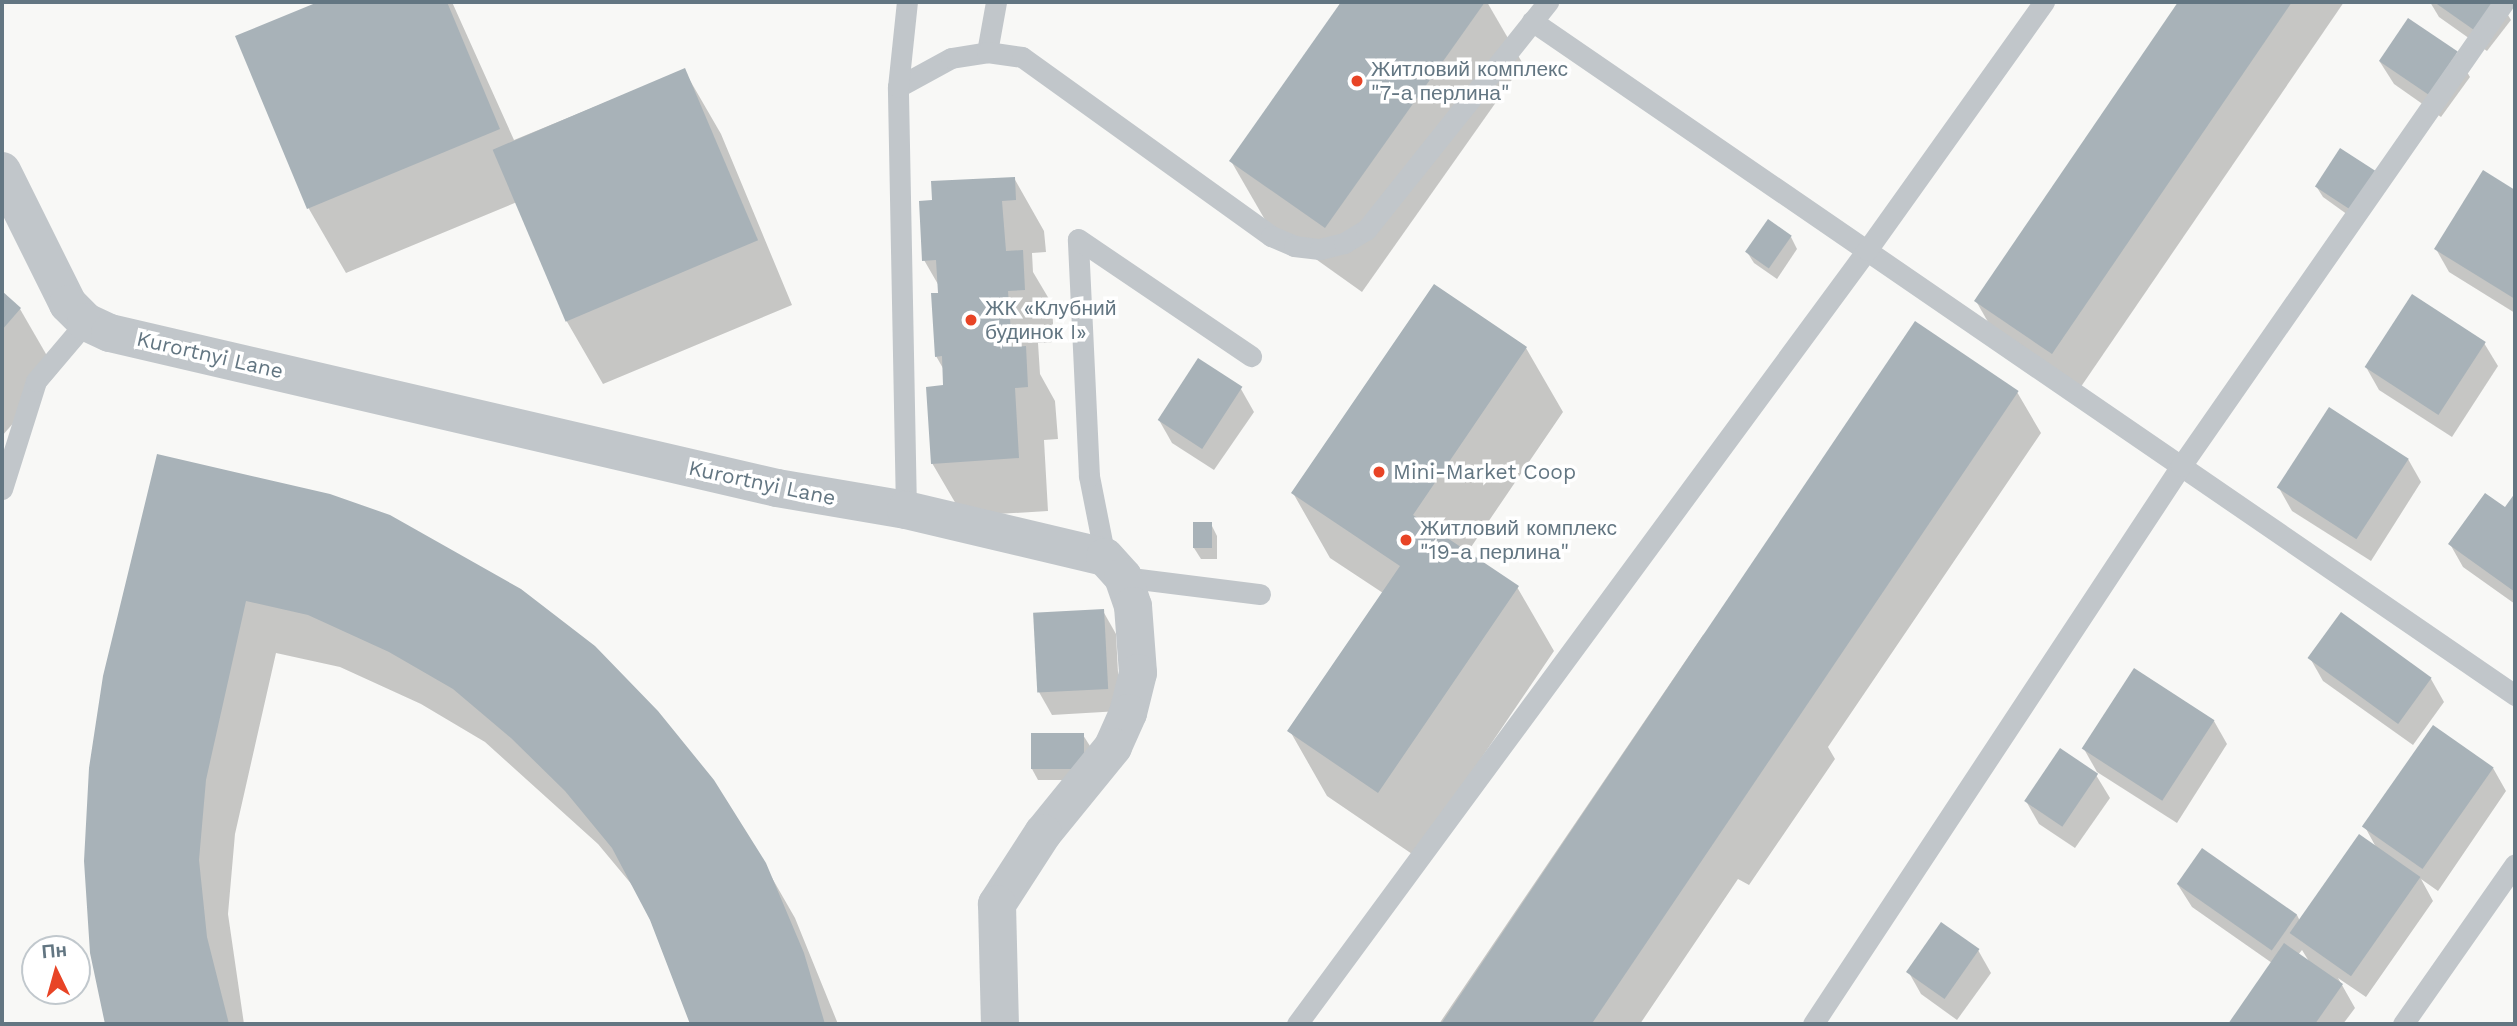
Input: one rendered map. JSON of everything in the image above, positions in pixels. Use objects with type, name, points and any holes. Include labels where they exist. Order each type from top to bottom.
[{"type":"street","name":"Kurortnyi Lane","points":[[2,171],[68,304],[86,321],[110,333],[776,488],[906,510],[1114,567]]},
{"type":"street","points":[[1000,1024],[997,904],[1043,832],[1112,747],[1128,713],[1138,673],[1139,640],[1114,567]]},
{"type":"lane","points":[[906,510],[898,87],[907,2]]},
{"type":"lane","points":[[986,51],[996,2]]},
{"type":"lane","points":[[898,87],[951,58],[986,51],[1022,57],[1271,236],[1294,246],[1320,249],[1345,243],[1366,230],[1548,2]]},
{"type":"lane","points":[[1297,1024],[1867,250],[2043,2]]},
{"type":"lane","points":[[1813,1024],[2181,466],[2504,2]]},
{"type":"lane","points":[[1532,21],[2515,695]]},
{"type":"lane","points":[[1251,356],[1078,239],[1089,476],[1114,567],[1260,594]]},
{"type":"lane","points":[[2,489],[36,382],[86,321]]},
{"type":"lane","points":[[2403,1024],[2515,864]]},
{"type":"building","points":[[318,2],[447,2],[500,129],[307,209],[235,36]]},
{"type":"building","name":"Житловий комплекс \"7-а перлина\"","points":[[1341,2],[1485,2],[1325,228],[1229,161]]},
{"type":"building","points":[[2178,2],[2292,2],[2052,354],[1974,301]]},
{"type":"building","points":[[2434,2],[2494,2],[2474,30]]},
{"type":"building","points":[[2408,18],[2458,52],[2429,95],[2379,61]]},
{"type":"building","points":[[685,68],[758,240],[566,322],[493,150]]},
{"type":"building","points":[[2340,148],[2375,171],[2350,209],[2315,187]]},
{"type":"building","points":[[2483,170],[2515,190],[2515,299],[2434,249]]},
{"type":"building","name":"ЖК «Клубний будинок I»","points":[[1015,177],[1016,200],[1002,201],[1006,251],[1023,250],[1025,290],[1008,291],[1012,347],[1026,346],[1028,387],[1015,388],[1019,458],[931,464],[926,387],[943,385],[942,356],[935,357],[931,293],[938,293],[936,260],[922,261],[919,201],[932,200],[931,181]]},
{"type":"building","points":[[1768,219],[1792,236],[1769,268],[1745,252]]},
{"type":"building","name":"Житловий комплекс \"19-а перлина\"","points":[[1434,284],[1527,347],[1413,515],[1519,586],[1378,793],[1287,731],[1400,566],[1291,493]]},
{"type":"building","points":[[2,291],[21,308],[2,330]]},
{"type":"building","points":[[2412,294],[2486,342],[2438,415],[2365,367]]},
{"type":"building","points":[[1915,321],[2019,391],[1592,1024],[1441,1024]]},
{"type":"building","points":[[1198,358],[1242,387],[1202,449],[1158,420]]},
{"type":"building","points":[[2329,407],[2409,459],[2356,539],[2277,488]]},
{"type":"building","points":[[157,454],[330,494],[390,515],[521,589],[595,646],[658,711],[714,780],[766,863],[804,953],[825,1024],[690,1024],[650,920],[612,848],[565,791],[511,738],[453,689],[389,652],[308,615],[246,601],[206,780],[199,860],[207,937],[229,1024],[105,1024],[91,958],[84,861],[89,768],[103,676]]},
{"type":"building","points":[[2485,493],[2505,507],[2515,493],[2515,592],[2448,544]]},
{"type":"building","points":[[1193,522],[1212,522],[1212,548],[1193,548]]},
{"type":"building","points":[[1104,609],[1108,689],[1037,693],[1033,613]]},
{"type":"building","points":[[2341,612],[2432,678],[2398,724],[2307,658]]},
{"type":"building","points":[[2134,668],[2215,720],[2162,801],[2082,749]]},
{"type":"building","points":[[2433,725],[2494,767],[2422,869],[2362,827]]},
{"type":"building","points":[[1031,733],[1084,733],[1084,769],[1031,769]]},
{"type":"building","points":[[2060,748],[2098,774],[2062,827],[2024,801]]},
{"type":"building","points":[[2359,834],[2420,877],[2351,976],[2290,933]]},
{"type":"building","points":[[2202,848],[2297,915],[2272,951],[2177,884]]},
{"type":"building","points":[[1941,922],[1980,949],[1945,999],[1906,972]]},
{"type":"building","points":[[2284,943],[2343,984],[2315,1024],[2228,1024]]},
{"type":"place","name":"Житловий комплекс \"7-а перлина\"","points":[[1357,81]]},
{"type":"place","name":"ЖК «Клубний будинок I»","points":[[971,320]]},
{"type":"place","name":"Mini-Market Coop","points":[[1379,472]]},
{"type":"place","name":"Житловий комплекс \"19-а перлина\"","points":[[1406,540]]}]
